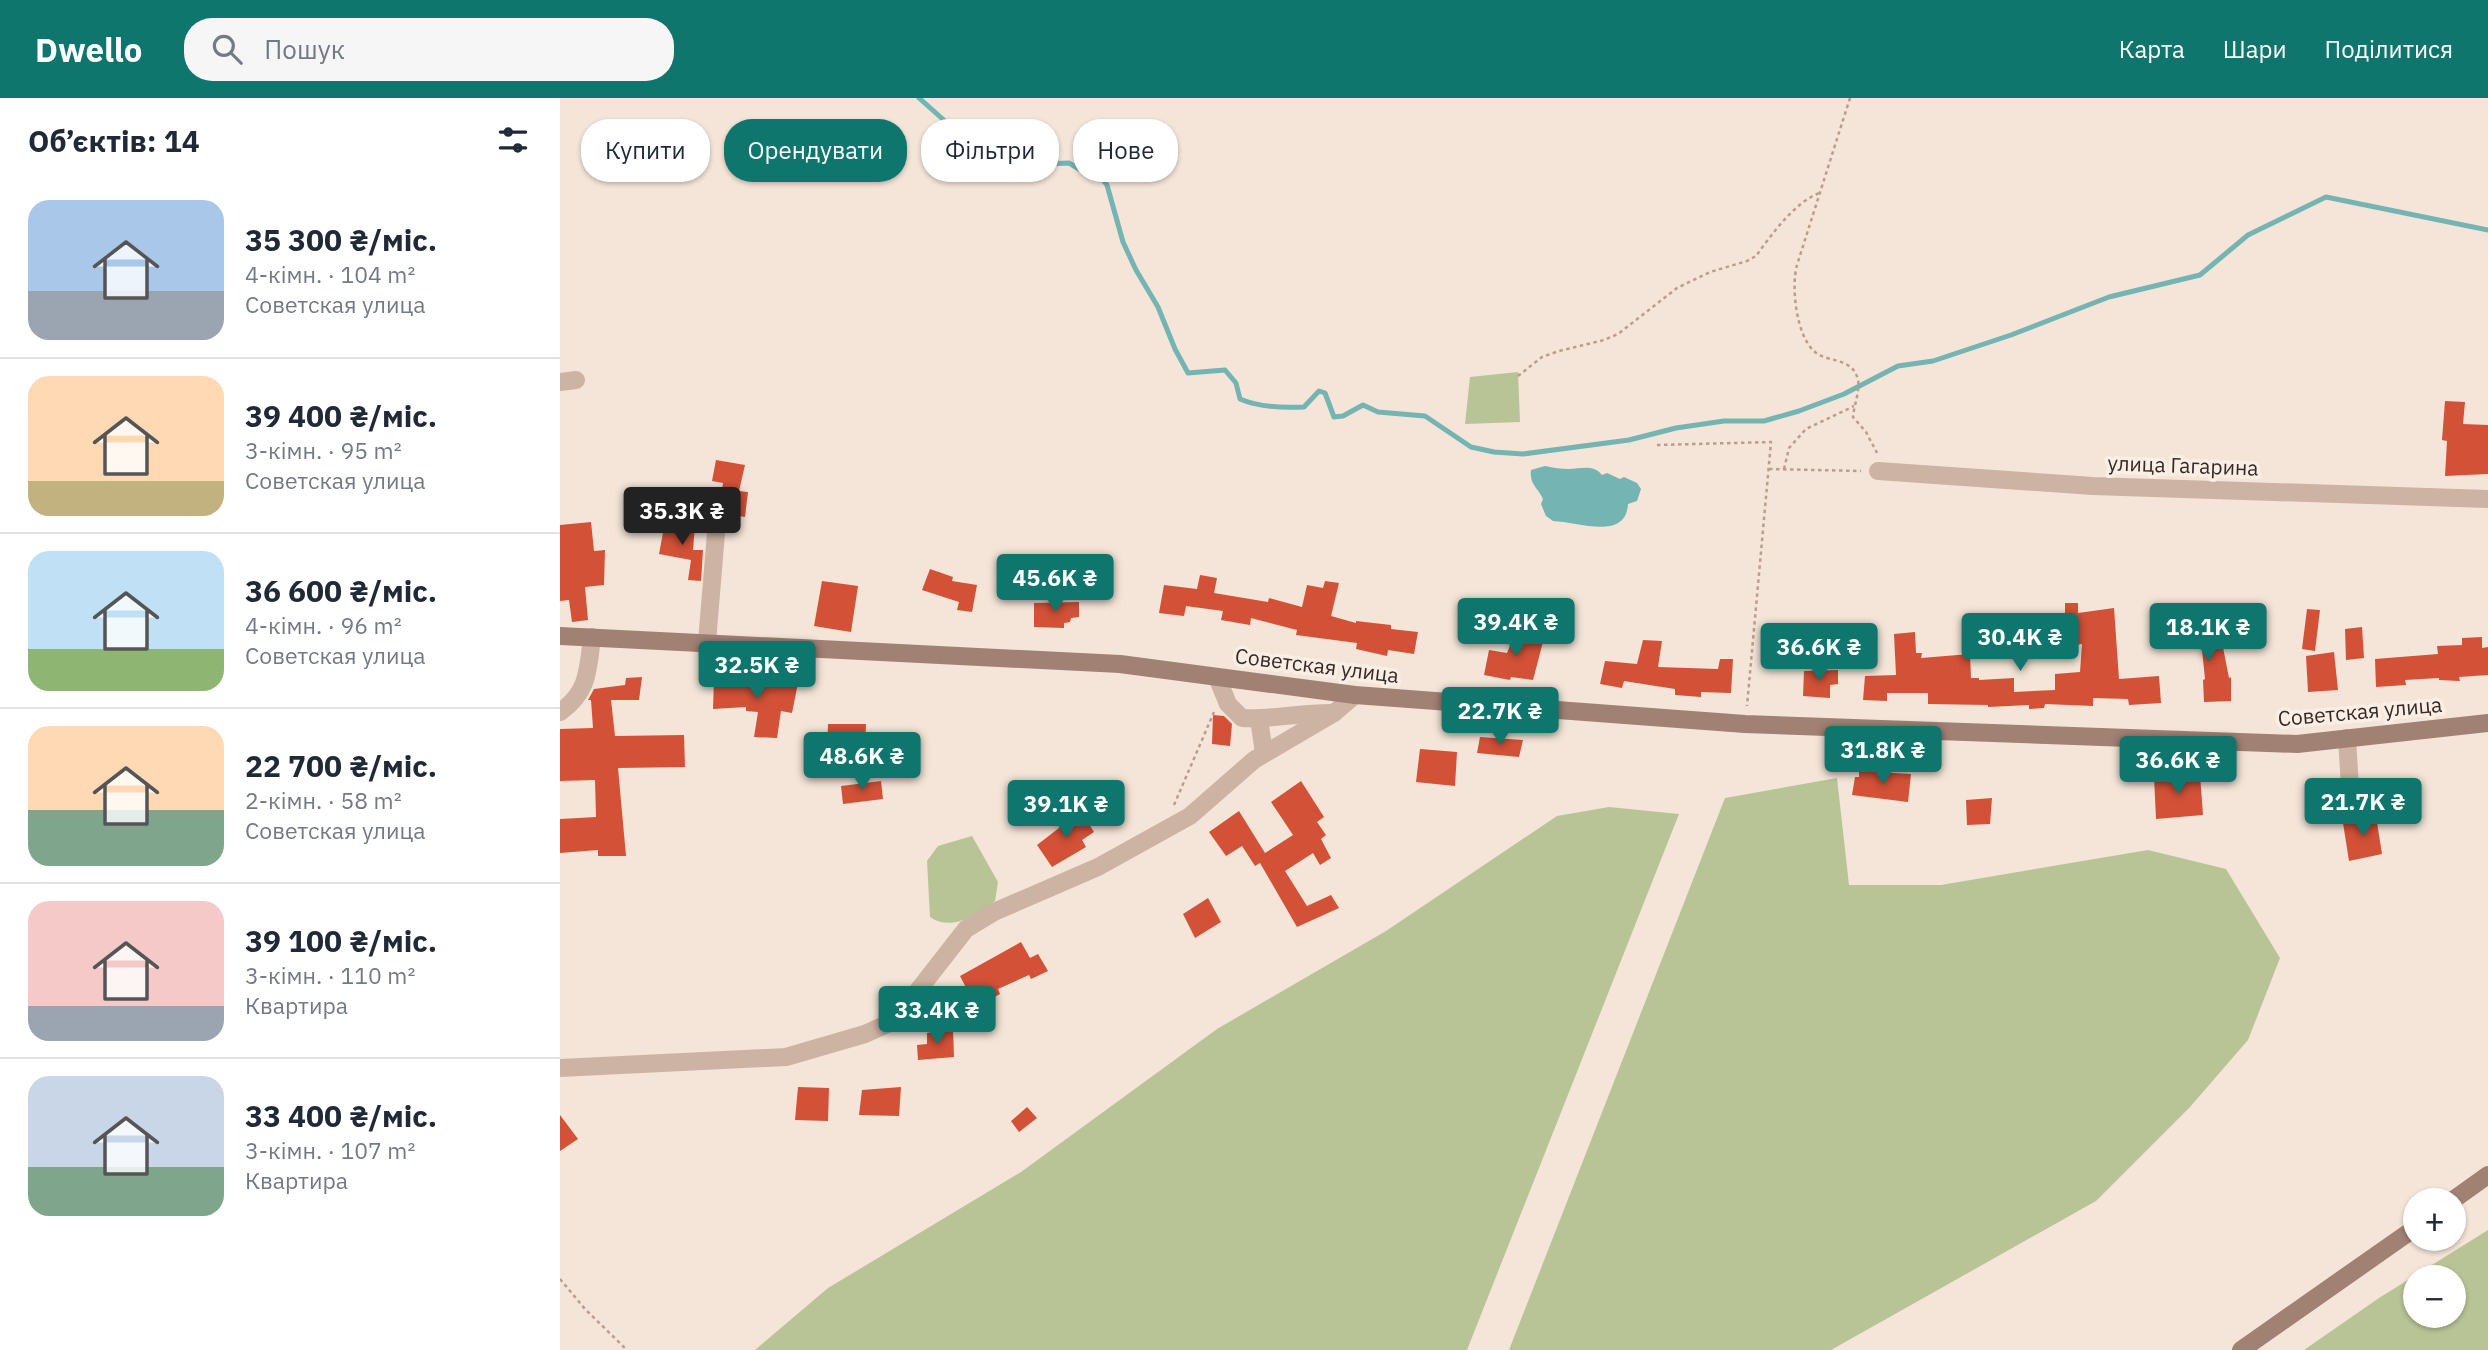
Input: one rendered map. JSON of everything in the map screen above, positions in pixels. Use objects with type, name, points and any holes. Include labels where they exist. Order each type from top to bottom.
[{"type":"main road","name":"Советская улица","points":[[560,636],[1120,664],[1220,684],[1745,724],[2297,744],[2488,723]]},
{"type":"main road","points":[[2466,1191],[2488,1175]]},
{"type":"main road","points":[[2241,1350],[2403,1236]]},
{"type":"street","name":"улица Гагарина","points":[[1878,471],[2093,486],[2488,499]]},
{"type":"street","points":[[708,642],[717,521]]},
{"type":"street","points":[[560,712],[585,685],[592,637]]},
{"type":"street","points":[[1220,684],[1228,704],[1241,718],[1259,719],[1310,712],[1334,713]]},
{"type":"street","points":[[560,1068],[786,1057],[865,1034],[887,1024],[902,1011],[966,929],[994,912],[1098,867],[1190,816],[1254,760],[1334,713],[1355,695]]},
{"type":"street","points":[[1259,719],[1264,753]]},
{"type":"street","points":[[2347,738],[2350,787]]},
{"type":"path","points":[[1769,469],[1878,471],[1879,460],[1875,447],[1853,417],[1858,380],[1848,364],[1817,354],[1810,347],[1805,338],[1796,302],[1794,278],[1850,98]]},
{"type":"path","points":[[1518,376],[1542,357],[1618,334],[1691,280],[1756,256],[1799,206],[1810,196],[1820,192]]},
{"type":"path","points":[[1784,470],[1789,448],[1806,429],[1854,405]]},
{"type":"path","points":[[1657,445],[1771,442],[1745,724]]},
{"type":"path","points":[[1163,831],[1220,684]]},
{"type":"path","points":[[560,1279],[585,1309],[627,1350]]},
{"type":"green space","points":[[1518,372],[1520,422],[1465,424],[1470,377]]},
{"type":"green space","points":[[1837,778],[1849,885],[1941,885],[2148,850],[2226,869],[2280,958],[2248,1040],[2190,1107],[2096,1201],[1831,1350],[1509,1350],[1725,798]]},
{"type":"green space","points":[[1609,807],[1679,814],[1467,1350],[755,1350],[828,1288],[1021,1172],[1217,1029],[1386,931],[1557,816]]},
{"type":"green space","points":[[972,836],[998,882],[995,901],[964,920],[947,923],[938,921],[930,917],[927,861],[938,846]]},
{"type":"green space","points":[[2488,1230],[2488,1350],[2304,1350],[2403,1283],[2403,1328],[2466,1328],[2466,1265],[2432,1265],[2454,1251],[2466,1251],[2466,1244]]},
{"type":"water","points":[[1545,466],[1563,469],[1591,468],[1602,475],[1607,473],[1620,479],[1624,477],[1637,483],[1641,489],[1637,501],[1628,504],[1625,515],[1610,526],[1553,521],[1546,516],[1541,504],[1543,499],[1531,479],[1531,470]]},
{"type":"building","points":[[2445,401],[2465,402],[2463,424],[2488,425],[2488,474],[2445,476],[2447,441],[2442,440]]},
{"type":"building","points":[[716,460],[745,465],[739,491],[748,492],[745,517],[719,510],[723,483],[712,481]]},
{"type":"building","points":[[591,522],[594,551],[605,550],[604,585],[585,587],[588,620],[572,622],[569,600],[560,601],[560,525]]},
{"type":"building","points":[[665,522],[695,525],[693,550],[703,550],[701,581],[688,580],[691,560],[659,554]]},
{"type":"building","points":[[930,569],[953,577],[952,581],[977,585],[972,612],[957,610],[959,602],[922,590]]},
{"type":"building","points":[[1200,575],[1217,578],[1214,593],[1268,602],[1269,598],[1302,607],[1307,585],[1323,588],[1325,581],[1339,583],[1331,616],[1356,623],[1391,625],[1391,629],[1418,632],[1414,654],[1388,650],[1387,656],[1356,649],[1357,643],[1296,635],[1297,630],[1251,618],[1250,625],[1221,620],[1223,611],[1186,606],[1184,616],[1159,613],[1164,585],[1197,589]]},
{"type":"building","points":[[822,581],[858,586],[851,632],[814,626]]},
{"type":"building","points":[[1079,602],[1079,617],[1064,623],[1064,628],[1034,627],[1034,603]]},
{"type":"building","points":[[2065,603],[2078,603],[2078,613],[2114,608],[2119,679],[2159,676],[2161,703],[2129,705],[2128,699],[2093,698],[2093,706],[2045,704],[2044,708],[2029,709],[2029,705],[1988,707],[1928,704],[1928,693],[1887,693],[1887,701],[1863,700],[1865,676],[1896,675],[1894,634],[1915,632],[1916,653],[1922,653],[1921,658],[1970,654],[1971,678],[2014,678],[2014,692],[2055,690],[2055,674],[2080,672],[2082,644],[2065,647]]},
{"type":"building","points":[[2307,609],[2320,610],[2315,651],[2302,649]]},
{"type":"building","points":[[1518,627],[1544,638],[1533,680],[1511,677],[1510,680],[1484,675],[1489,650],[1507,653]]},
{"type":"building","points":[[2362,627],[2364,658],[2346,660],[2345,629]]},
{"type":"building","points":[[2204,628],[2205,639],[2221,637],[2229,678],[2231,677],[2231,701],[2204,702],[2205,679],[2201,640],[2165,644],[2165,631]]},
{"type":"building","points":[[2482,637],[2482,648],[2488,647],[2488,675],[2459,677],[2460,681],[2439,678],[2405,680],[2406,685],[2376,687],[2375,659],[2438,654],[2437,646],[2462,645],[2462,638]]},
{"type":"building","points":[[1643,640],[1662,641],[1658,667],[1718,669],[1720,659],[1733,659],[1731,693],[1701,692],[1701,697],[1675,695],[1675,689],[1624,681],[1622,688],[1600,684],[1605,661],[1637,664]]},
{"type":"building","points":[[2334,652],[2338,690],[2308,692],[2306,656]]},
{"type":"building","points":[[1838,670],[1838,684],[1830,685],[1830,698],[1803,696],[1804,671]]},
{"type":"building","points":[[642,677],[639,700],[611,700],[615,736],[684,735],[685,767],[618,768],[626,856],[598,856],[598,850],[560,853],[560,819],[596,817],[595,780],[560,781],[560,729],[593,728],[591,700],[588,700],[594,689],[625,685],[626,678]]},
{"type":"building","points":[[739,677],[739,680],[798,683],[792,713],[781,711],[777,738],[754,737],[758,712],[746,711],[746,707],[713,709],[714,678]]},
{"type":"building","points":[[1213,715],[1224,716],[1232,724],[1230,746],[1212,744]]},
{"type":"building","points":[[828,724],[866,724],[865,744],[854,743],[852,760],[828,760],[827,772],[813,772],[814,752],[827,751]]},
{"type":"building","points":[[1480,737],[1523,740],[1519,757],[1477,753]]},
{"type":"building","points":[[1420,749],[1457,752],[1455,786],[1416,782]]},
{"type":"building","points":[[1859,771],[1911,774],[1908,802],[1852,795],[1855,777],[1859,777]]},
{"type":"building","points":[[2194,772],[2194,775],[2200,774],[2203,815],[2156,819],[2154,777]]},
{"type":"building","points":[[881,781],[883,799],[843,804],[841,786]]},
{"type":"building","points":[[1301,781],[1324,817],[1317,822],[1326,835],[1321,839],[1331,858],[1320,865],[1313,853],[1285,871],[1307,906],[1331,895],[1339,908],[1297,927],[1260,863],[1255,866],[1242,846],[1226,856],[1209,832],[1239,811],[1265,853],[1293,835],[1271,802]]},
{"type":"building","points":[[1992,798],[1990,824],[1967,825],[1966,800]]},
{"type":"building","points":[[1081,811],[1094,832],[1082,840],[1086,847],[1052,867],[1037,845]]},
{"type":"building","points":[[2376,816],[2382,854],[2349,861],[2343,823]]},
{"type":"building","points":[[1208,898],[1221,922],[1195,938],[1183,914]]},
{"type":"building","points":[[1021,942],[1030,958],[1038,954],[1048,971],[1031,979],[1029,975],[998,989],[1000,994],[976,1007],[960,976]]},
{"type":"building","points":[[953,1029],[954,1057],[918,1060],[917,1045],[927,1044],[927,1033]]},
{"type":"building","points":[[798,1087],[829,1088],[828,1121],[795,1120]]},
{"type":"building","points":[[901,1087],[899,1116],[859,1115],[862,1090]]},
{"type":"building","points":[[1027,1107],[1037,1118],[1019,1132],[1011,1121]]},
{"type":"building","points":[[560,1115],[578,1139],[560,1151]]},
{"type":"waterway","points":[[919,98],[946,122],[980,142],[1017,151],[1043,164],[1069,163],[1079,169],[1092,166],[1107,185],[1123,242],[1158,307],[1188,373],[1225,370],[1236,383],[1240,399],[1263,405],[1304,407],[1319,391],[1325,393],[1334,417],[1343,416],[1363,405],[1378,412],[1425,416],[1471,447],[1494,452],[1523,454],[1629,440],[1676,428],[1724,421],[1764,421],[1799,411],[1844,394],[1898,366],[1933,361],[2011,335],[2109,297],[2200,275],[2248,235],[2326,197],[2488,230]]}]
